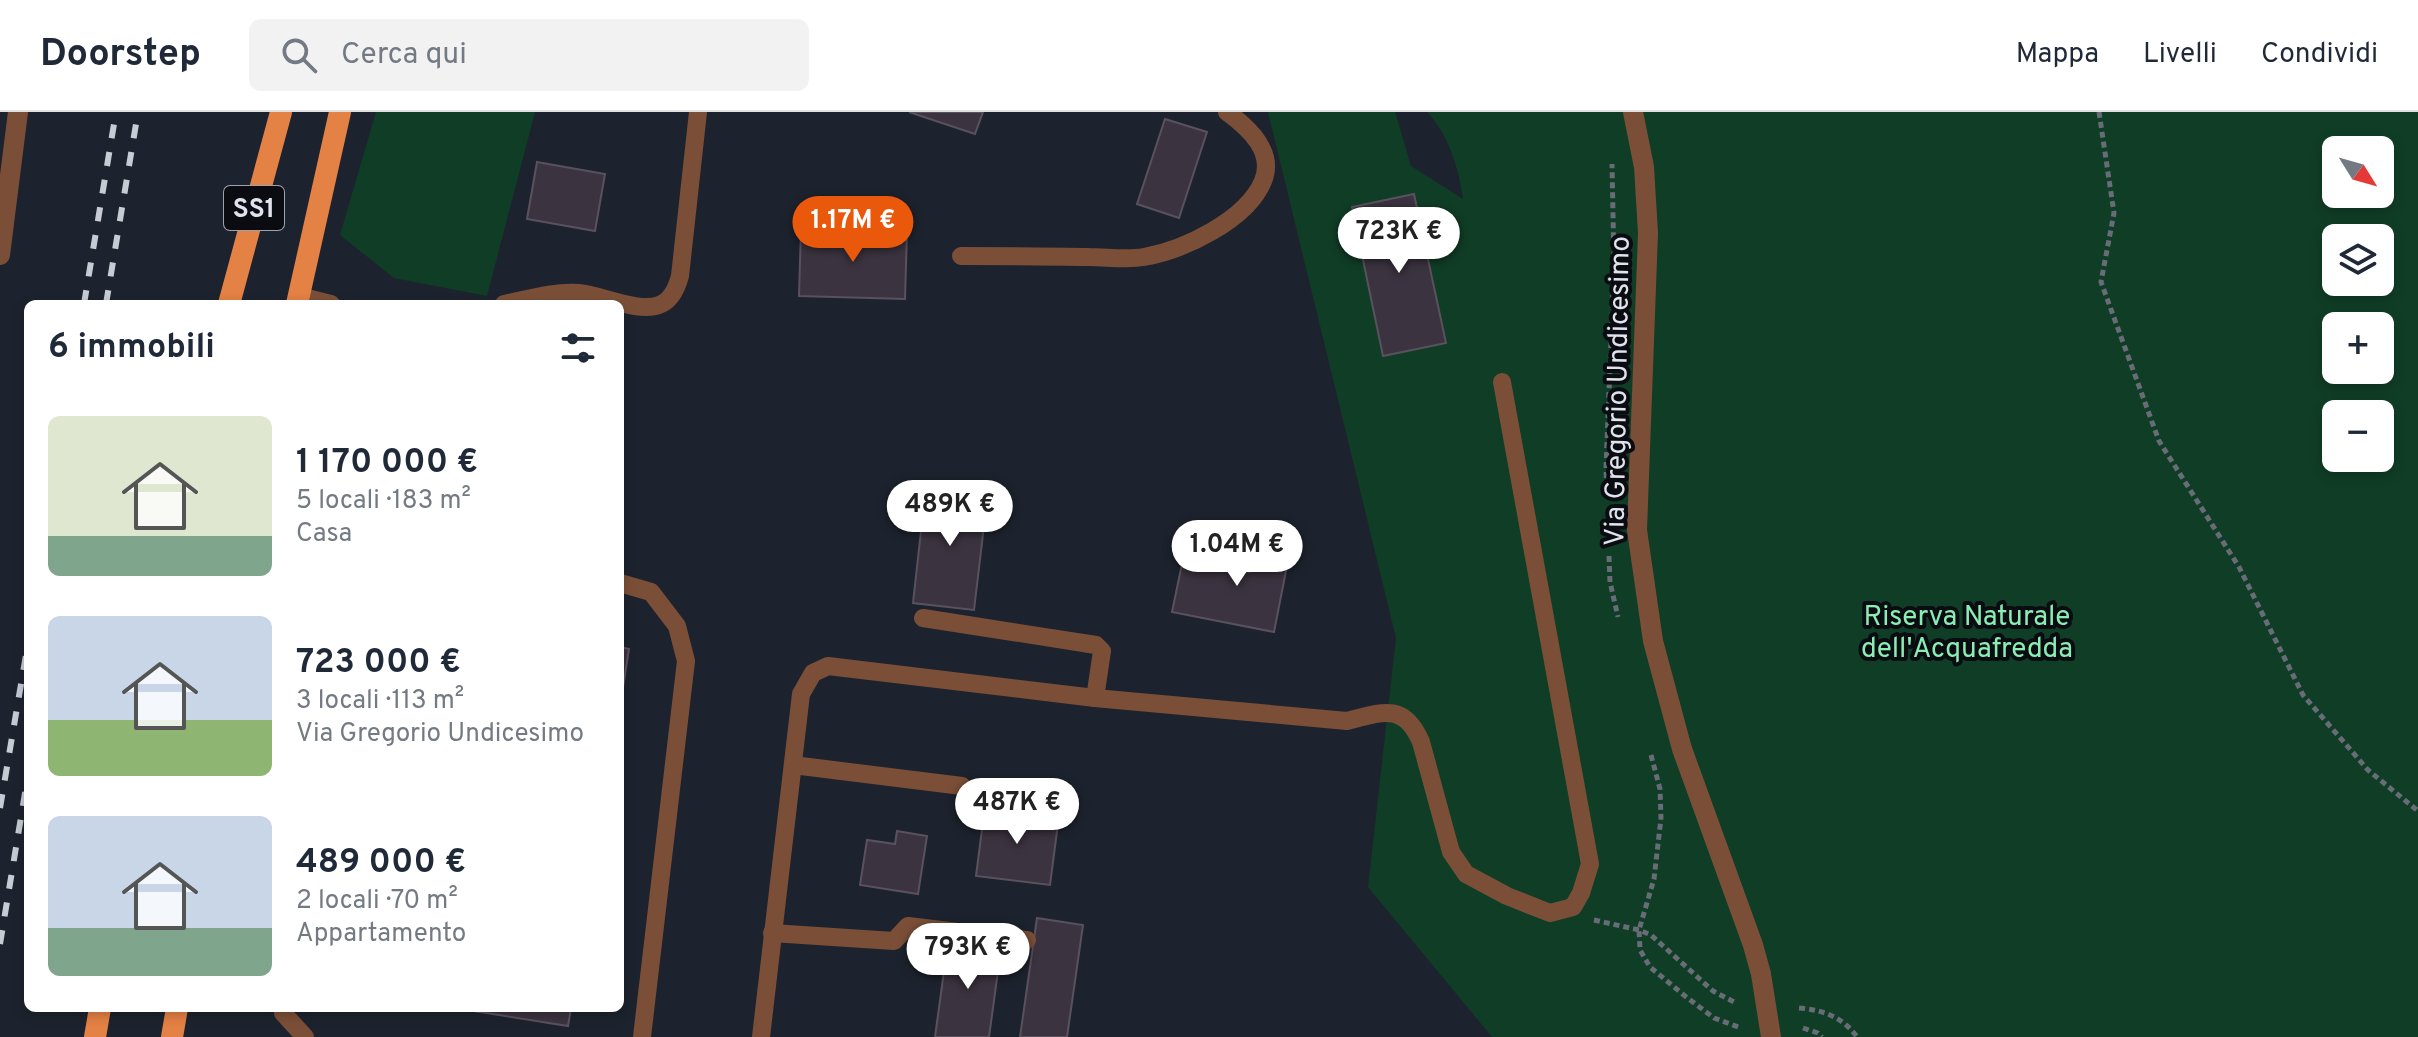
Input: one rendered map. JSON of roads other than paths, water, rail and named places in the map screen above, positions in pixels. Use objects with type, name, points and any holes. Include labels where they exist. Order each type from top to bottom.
[{"type":"highway","name":"SS1","points":[[230,300],[281,112]]},
{"type":"highway","name":"SS1","points":[[298,300],[340,112]]},
{"type":"highway","points":[[95,1037],[99,1012]]},
{"type":"highway","points":[[172,1037],[176,1012]]},
{"type":"street","points":[[0,255],[18,112]]},
{"type":"street","name":"Via Gregorio Undicesimo","points":[[1633,112],[1644,167],[1648,233],[1637,530],[1651,625],[1682,749],[1753,945],[1771,1037]]},
{"type":"lane","points":[[624,302],[658,306],[670,297],[680,276],[698,112]]},
{"type":"lane","points":[[961,256],[1142,257],[1173,249],[1220,226],[1239,214],[1257,196],[1266,174],[1262,145],[1227,112]]},
{"type":"lane","points":[[528,300],[570,293],[616,300]]},
{"type":"lane","points":[[761,1037],[801,694],[813,673],[828,666],[1095,698],[1347,721],[1383,712],[1402,715],[1417,731],[1451,852],[1466,874],[1507,896],[1550,913],[1573,907],[1590,864],[1502,382]]},
{"type":"lane","points":[[624,584],[651,592],[677,626],[686,661],[642,1037]]},
{"type":"lane","points":[[923,618],[1096,645],[1102,651],[1095,698]]},
{"type":"lane","points":[[793,765],[962,786]]},
{"type":"lane","points":[[772,933],[894,941],[908,926],[1027,940]]},
{"type":"lane","points":[[283,1012],[305,1037]]},
{"type":"railway","points":[[85,300],[116,112]]},
{"type":"railway","points":[[107,300],[138,112]]},
{"type":"railway","points":[[0,808],[24,667]]},
{"type":"railway","points":[[0,944],[24,799]]},
{"type":"park label","name":"Riserva Naturale dell'Acquafredda","points":[[1967,631]]}]
